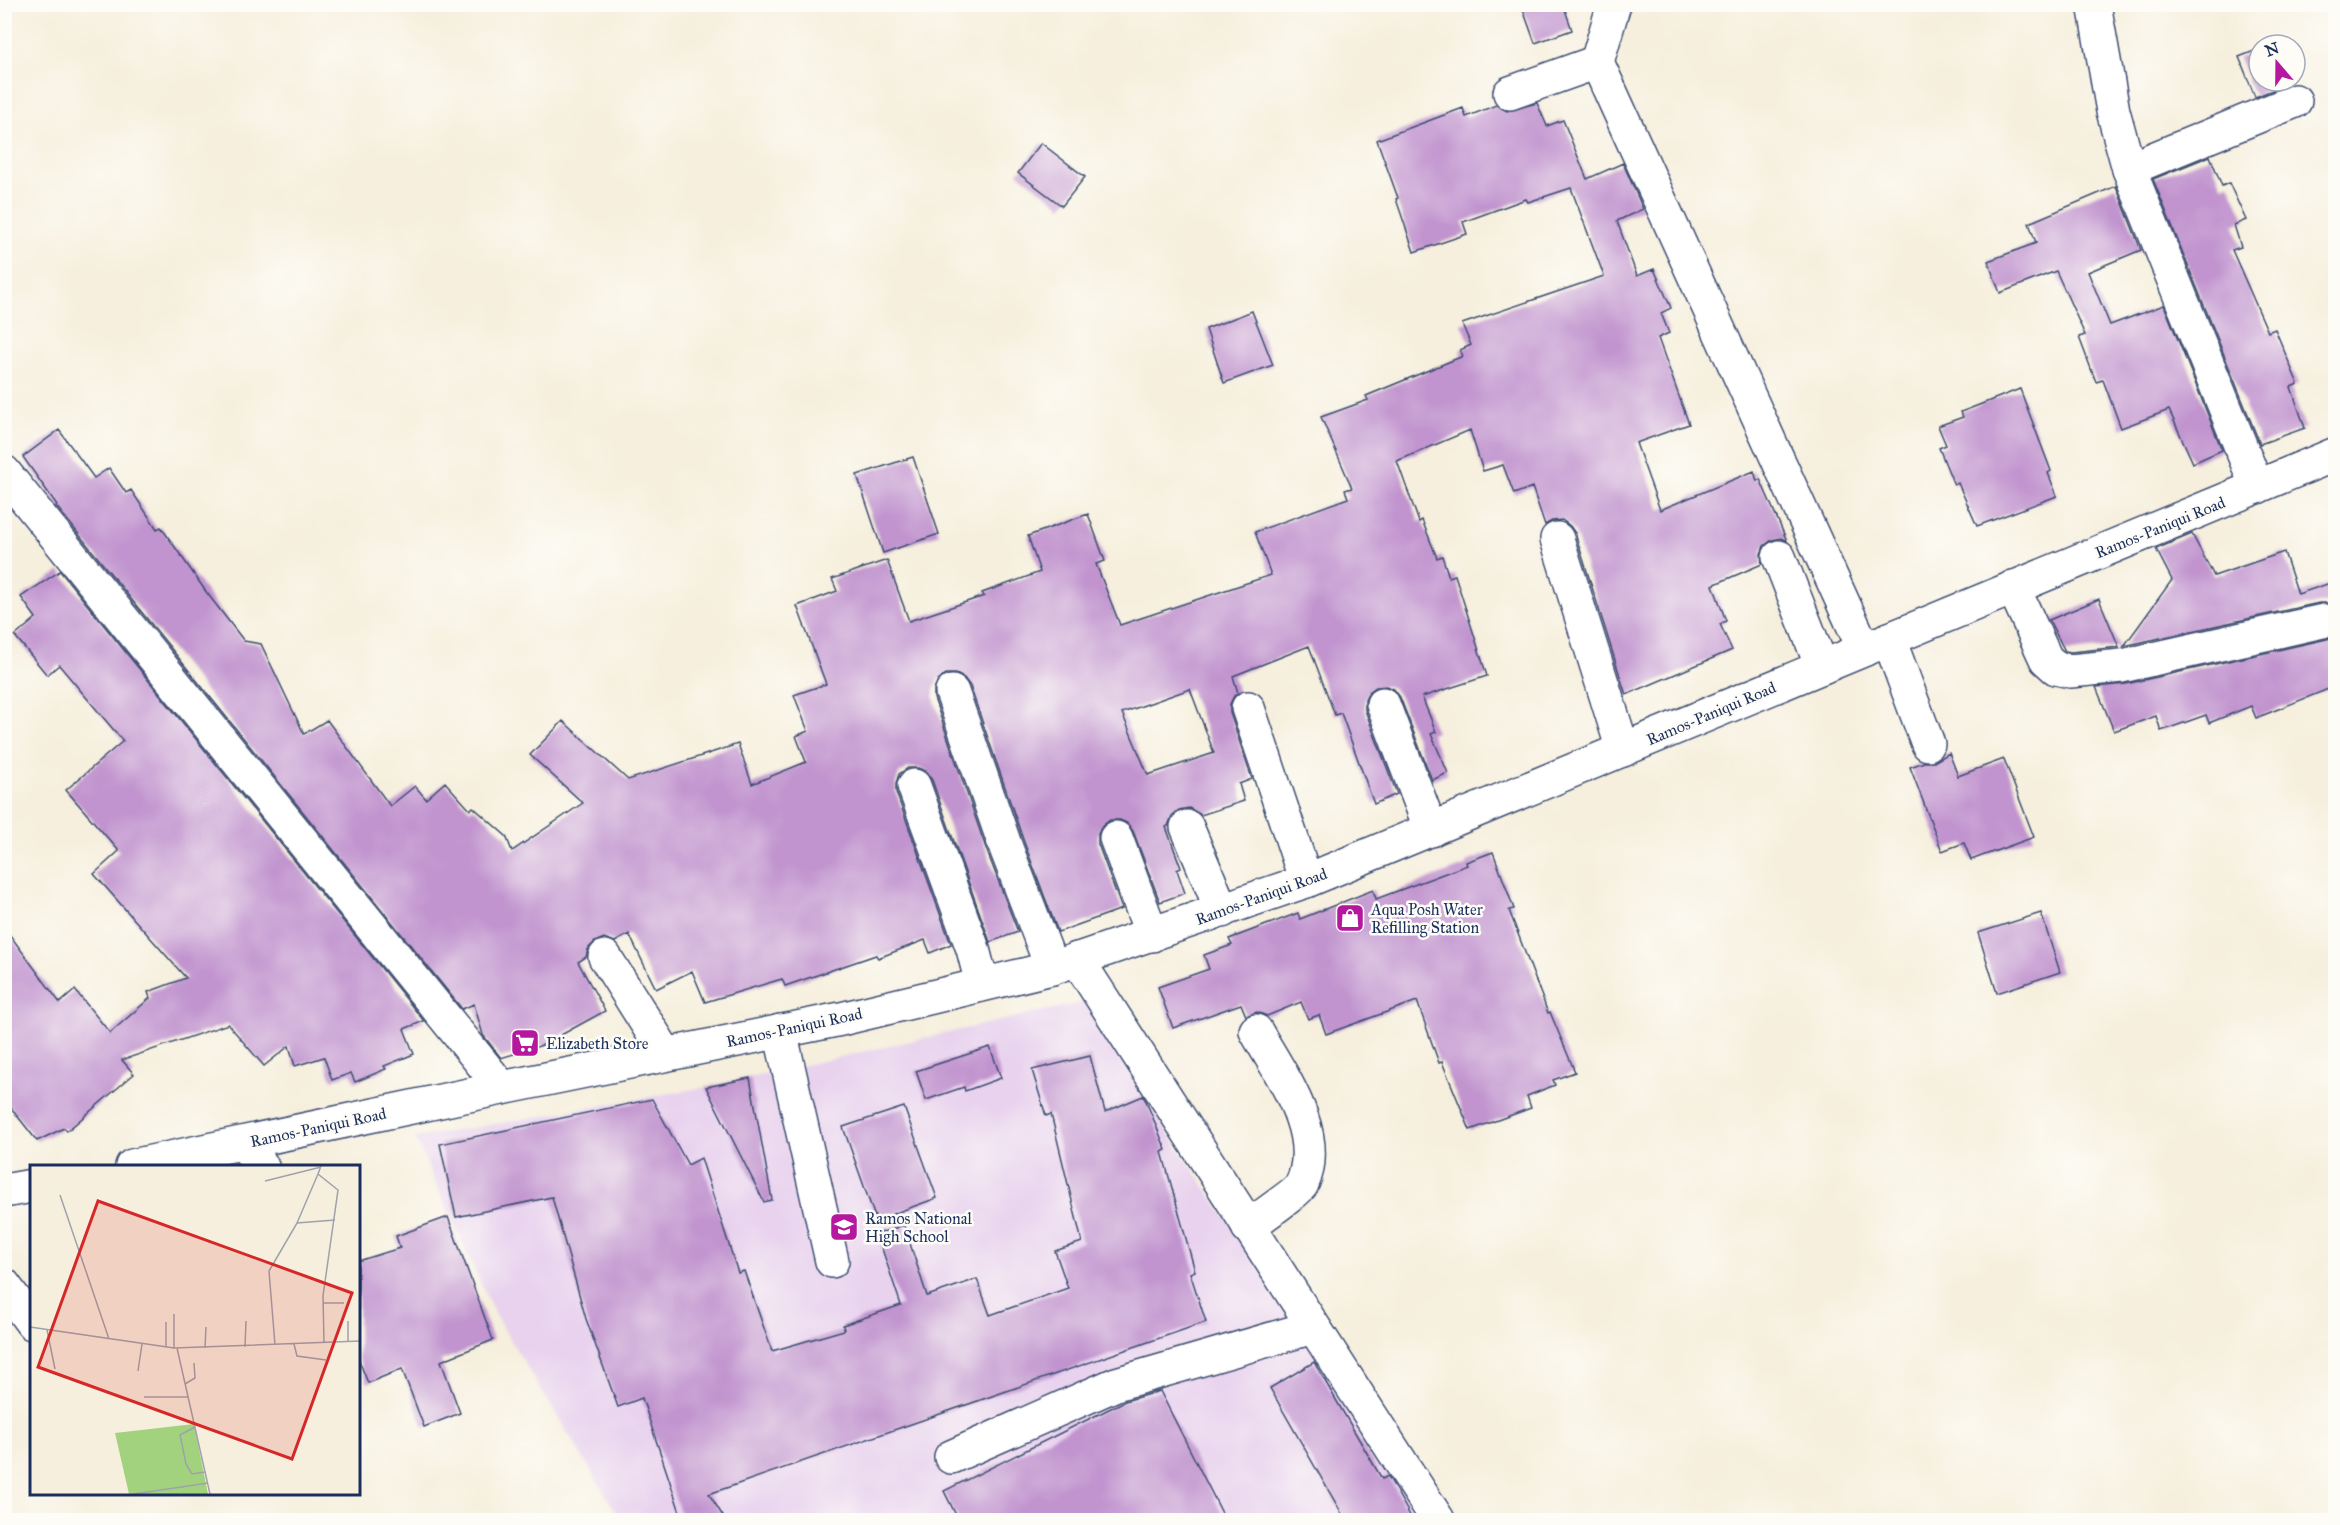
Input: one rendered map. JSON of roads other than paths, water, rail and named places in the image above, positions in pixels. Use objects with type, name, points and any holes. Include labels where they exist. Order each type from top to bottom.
[{"type":"street","points":[[1614,4],[1597,62],[1876,644],[1928,744]]},
{"type":"street","points":[[2094,4],[2113,111],[2129,169],[2258,487]]},
{"type":"street","points":[[1510,93],[1597,62]]},
{"type":"street","points":[[2129,169],[2295,101]]},
{"type":"street","name":"Ramos-Paniqui Road","points":[[152,1165],[252,1155],[502,1088],[841,1019],[1065,963],[1152,935],[1306,881],[2336,454]]},
{"type":"street","points":[[4,472],[502,1088]]},
{"type":"street","points":[[1557,539],[1623,750]]},
{"type":"street","points":[[1779,557],[1822,667]]},
{"type":"street","points":[[2013,587],[2046,659],[2056,668],[2070,671],[2122,666],[2323,621]]},
{"type":"street","points":[[952,692],[1006,848],[1065,963],[1248,1227],[1438,1521]]},
{"type":"street","points":[[1383,704],[1431,830]]},
{"type":"street","points":[[1248,708],[1306,881]]},
{"type":"street","points":[[914,786],[973,949],[982,984]]},
{"type":"street","points":[[1187,827],[1222,911]]},
{"type":"street","points":[[1116,838],[1152,935]]},
{"type":"street","points":[[605,957],[666,1054]]},
{"type":"street","points":[[780,1031],[832,1261]]},
{"type":"street","points":[[1248,1227],[1302,1186],[1309,1152],[1299,1108],[1256,1031]]},
{"type":"street","points":[[4,1191],[30,1186]]},
{"type":"street","points":[[4,1285],[30,1320]]},
{"type":"street","points":[[951,1456],[1116,1384],[1312,1327]]},
{"type":"place","name":"Aqua Posh Water Refilling Station","points":[[1350,918]]},
{"type":"place","name":"Elizabeth Store","points":[[525,1043]]},
{"type":"place","name":"Ramos National High School","points":[[844,1227]]}]
